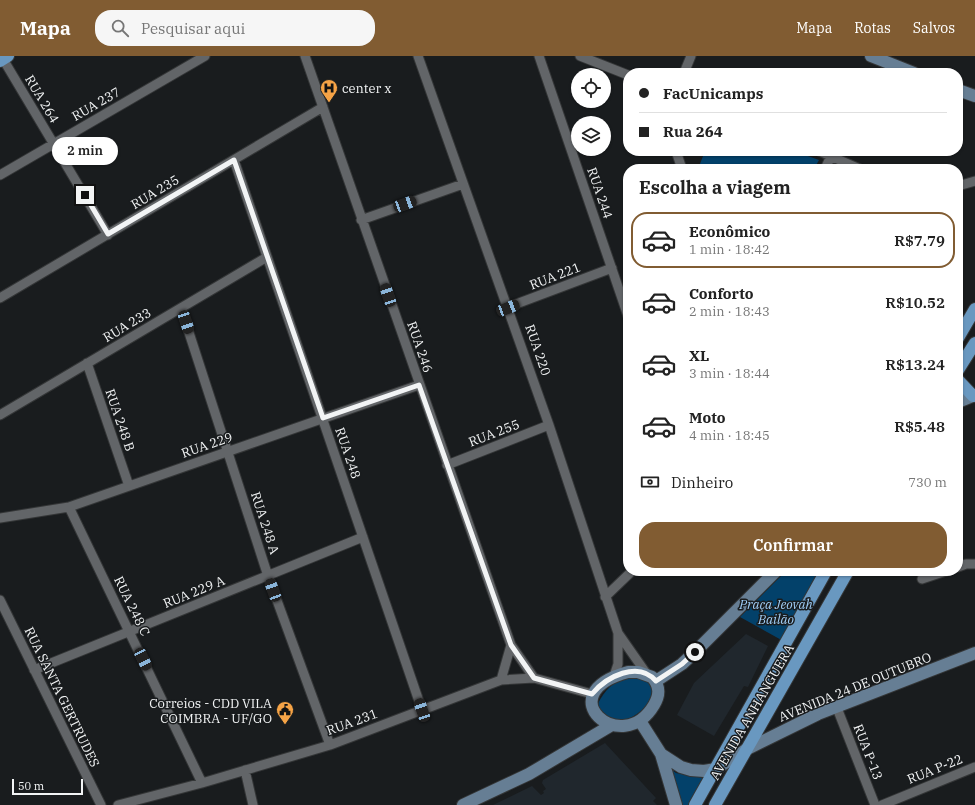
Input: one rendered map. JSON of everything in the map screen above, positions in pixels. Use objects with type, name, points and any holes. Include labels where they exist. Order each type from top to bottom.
[{"type":"main road","points":[[963,329],[975,309]]},
{"type":"main road","points":[[963,362],[975,343]]},
{"type":"main road","points":[[963,386],[974,398]]},
{"type":"main road","name":"AVENIDA ANHANGUERA","points":[[695,805],[823,576]]},
{"type":"main road","name":"AVENIDA ANHANGUERA","points":[[716,805],[845,576]]},
{"type":"street","name":"RUA 237","points":[[0,175],[205,56]]},
{"type":"street","name":"RUA 246","points":[[305,56],[361,220],[511,645],[534,678]]},
{"type":"street","name":"RUA 220","points":[[418,56],[549,425],[618,633],[646,673]]},
{"type":"street","name":"RUA 244","points":[[539,56],[623,301]]},
{"type":"street","points":[[580,56],[623,73]]},
{"type":"street","points":[[686,68],[691,56]]},
{"type":"street","points":[[872,56],[902,68]]},
{"type":"street","name":"RUA 264","points":[[4,58],[108,234]]},
{"type":"street","points":[[963,92],[975,96]]},
{"type":"street","name":"RUA 235","points":[[0,298],[323,107]]},
{"type":"street","points":[[827,164],[831,156],[849,164]]},
{"type":"street","name":"RUA 248","points":[[234,160],[422,710]]},
{"type":"street","points":[[963,185],[975,181]]},
{"type":"street","points":[[361,220],[463,184]]},
{"type":"street","name":"RUA 233","points":[[0,415],[267,257]]},
{"type":"street","name":"RUA 221","points":[[508,308],[612,268]]},
{"type":"street","name":"RUA 248 A","points":[[181,308],[268,576],[330,745]]},
{"type":"street","name":"RUA 248 B","points":[[87,363],[129,486]]},
{"type":"street","name":"RUA 229","points":[[0,518],[69,506],[419,385]]},
{"type":"street","points":[[963,401],[974,398]]},
{"type":"street","name":"RUA 255","points":[[447,465],[549,425]]},
{"type":"street","name":"RUA 248 C","points":[[69,506],[202,783]]},
{"type":"street","name":"RUA 229 A","points":[[34,670],[364,537]]},
{"type":"street","points":[[963,565],[975,564]]},
{"type":"street","points":[[605,597],[627,576]]},
{"type":"street","points":[[656,681],[682,664],[771,576]]},
{"type":"street","points":[[922,579],[931,576]]},
{"type":"street","name":"RUA SANTA GERTRUDES","points":[[0,600],[101,805]]},
{"type":"street","name":"RUA 220","points":[[614,676],[618,658],[618,633]]},
{"type":"street","points":[[501,680],[511,645]]},
{"type":"street","name":"AVENIDA 24 DE OUTUBRO","points":[[747,749],[818,714],[837,708],[975,653]]},
{"type":"street","points":[[463,805],[529,774],[610,726],[632,724],[640,721],[653,706],[658,697],[656,681],[646,673],[628,672],[614,676],[598,687],[592,694],[591,704],[593,711],[598,718],[610,726]]},
{"type":"street","name":"RUA 231","points":[[118,805],[202,783],[330,745],[501,680],[534,678],[592,694]]},
{"type":"street","name":"RUA P-13","points":[[837,708],[875,805]]},
{"type":"street","points":[[640,721],[661,754],[676,805]]},
{"type":"street","points":[[661,754],[680,767],[704,772],[716,769],[747,749]]},
{"type":"street","name":"RUA P-22","points":[[882,805],[975,767]]},
{"type":"street","points":[[245,770],[253,805]]},
{"type":"shaded area","points":[[746,634],[768,646],[748,687],[744,686],[714,736],[677,715],[694,683]]},
{"type":"shaded area","points":[[605,743],[656,798],[653,801],[657,805],[493,805],[532,786],[541,795],[546,789],[542,783],[543,780]]},
{"type":"green space","points":[[703,156],[808,156],[819,160],[817,164],[700,164]]},
{"type":"green space","name":"Praça Jeovah Bailão","points":[[781,576],[819,576],[785,642],[740,617]]},
{"type":"green space","points":[[638,677],[646,680],[652,688],[650,700],[646,706],[636,715],[625,720],[605,720],[598,706],[606,691],[614,684],[627,678]]},
{"type":"green space","points":[[668,767],[676,773],[705,778],[691,805],[681,805]]},
{"type":"place","name":"center x","points":[[329,103]]},
{"type":"place","name":"Correios - CDD VILA COIMBRA - UF/GO","points":[[285,725]]},
{"type":"route","points":[[85,195],[108,234],[234,160],[323,418],[419,385],[511,645],[534,678],[592,694],[607,680],[614,676],[628,672],[646,673],[656,681],[682,664],[695,652]]}]
